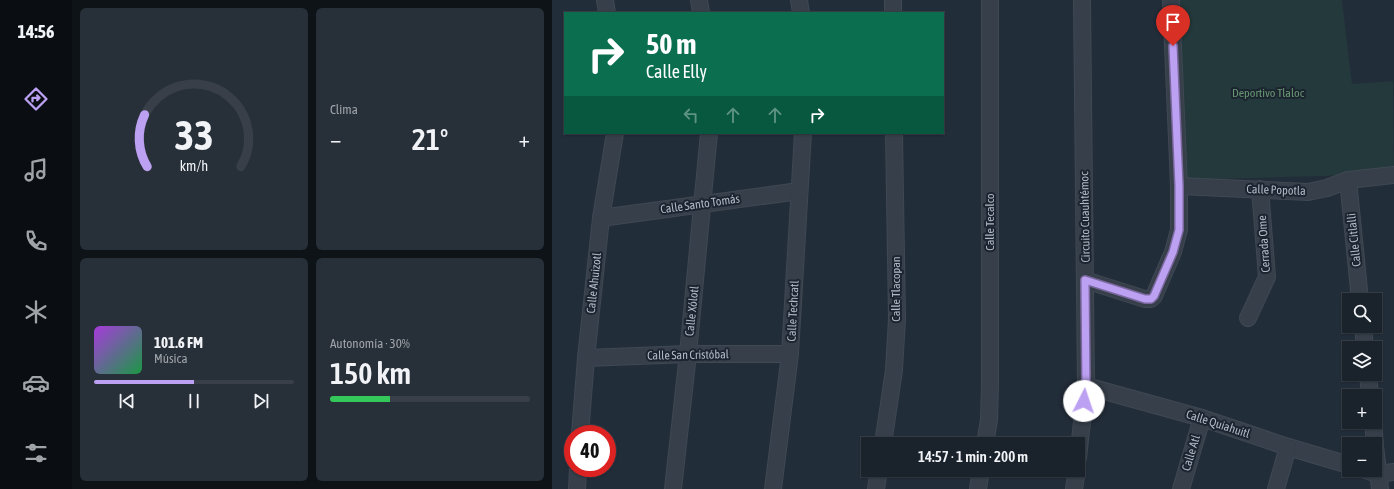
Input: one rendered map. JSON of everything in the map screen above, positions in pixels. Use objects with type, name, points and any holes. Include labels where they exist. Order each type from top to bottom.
[{"type":"street","points":[[605,0],[607,12]]},
{"type":"street","points":[[699,0],[701,12]]},
{"type":"street","points":[[800,0],[801,12]]},
{"type":"street","points":[[893,0],[893,12]]},
{"type":"street","name":"Calle Tecalco","points":[[986,437],[989,420],[990,384],[990,0]]},
{"type":"street","name":"Circuito Cuauhtémoc","points":[[1080,437],[1086,386],[1082,0]]},
{"type":"street","points":[[1085,280],[1145,299],[1151,299],[1154,296],[1173,252],[1179,230],[1179,186],[1171,0]]},
{"type":"street","name":"Calle Ahuizotl","points":[[581,425],[586,358],[601,218],[615,134]]},
{"type":"street","name":"Calle Xólotl","points":[[673,489],[688,354],[709,134]]},
{"type":"street","name":"Calle Techcatl","points":[[773,489],[790,354],[799,191],[804,134]]},
{"type":"street","name":"Calle Tlacopan","points":[[884,437],[894,370],[897,320],[894,134]]},
{"type":"street","name":"Calle Popotla","points":[[1179,186],[1308,192],[1327,188],[1348,180],[1394,175]]},
{"type":"street","name":"Calle Citlalli","points":[[1348,180],[1359,293]]},
{"type":"street","name":"Cerrada Ome","points":[[1248,318],[1267,277],[1260,190]]},
{"type":"street","name":"Calle Santo Tomás","points":[[601,218],[799,191]]},
{"type":"street","name":"Calle San Cristóbal","points":[[586,358],[688,354],[790,354]]},
{"type":"street","name":"Calle Quiahuitl","points":[[1086,386],[1202,418],[1288,447],[1342,463]]},
{"type":"street","name":"Calle Atl","points":[[1181,489],[1202,418]]},
{"type":"street","points":[[1276,489],[1288,447]]},
{"type":"street","points":[[1370,489],[1374,478],[1394,472]]},
{"type":"street","points":[[576,489],[577,477]]},
{"type":"street","points":[[876,489],[878,477]]},
{"type":"street","points":[[978,489],[980,477]]},
{"type":"street","points":[[1074,489],[1076,477]]},
{"type":"green space","name":"Deportivo Tlaloc","points":[[1180,0],[1342,0],[1352,84],[1393,81],[1394,171],[1324,176],[1185,180]]},
{"type":"route","points":[[1084,401],[1086,386],[1085,280],[1145,299],[1151,299],[1154,296],[1173,252],[1179,230],[1179,186],[1173,46]]}]
